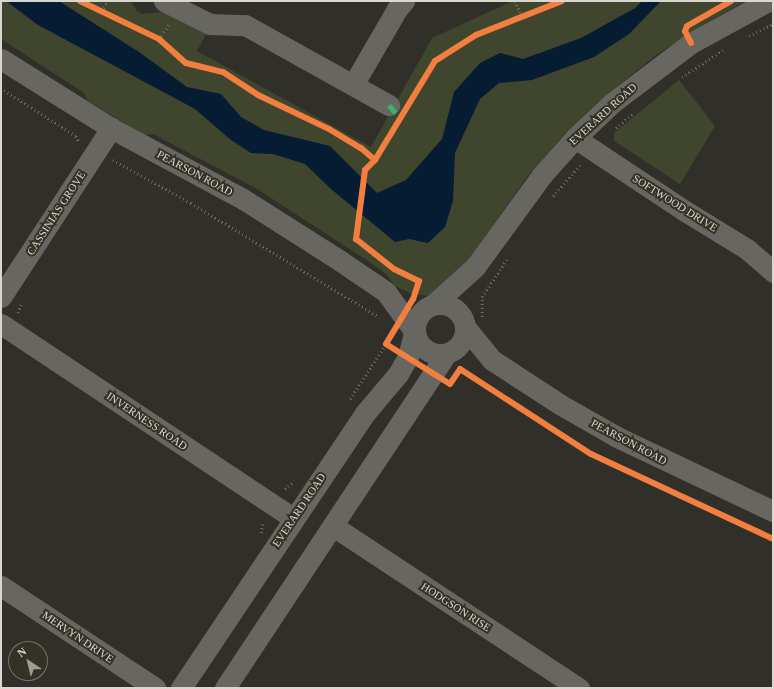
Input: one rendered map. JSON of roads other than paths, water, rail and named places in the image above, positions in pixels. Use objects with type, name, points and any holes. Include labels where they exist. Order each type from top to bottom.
[{"type":"street","points":[[164,1],[210,24],[245,25],[389,105]]},
{"type":"street","points":[[353,85],[397,8],[404,1]]},
{"type":"street","name":"EVERARD ROAD","points":[[433,304],[475,267],[514,210],[575,138],[612,104],[672,56],[714,29],[768,1]]},
{"type":"street","name":"PEARSON ROAD","points":[[1,58],[111,128],[244,200],[386,292],[433,304]]},
{"type":"street","name":"CASSINIAS GROVE","points":[[1,297],[111,128]]},
{"type":"street","name":"SOFTWOOD DRIVE","points":[[575,138],[592,152],[732,238],[773,272]]},
{"type":"street","name":"EVERARD ROAD","points":[[469,330],[466,299],[475,267]]},
{"type":"street","name":"PEARSON ROAD","points":[[386,292],[411,326]]},
{"type":"street","points":[[225,688],[447,353],[461,343],[469,330],[454,308],[443,304],[433,304],[418,315],[411,326],[422,348],[430,353],[447,353]]},
{"type":"street","name":"INVERNESS ROAD","points":[[1,324],[293,518]]},
{"type":"street","name":"EVERARD ROAD","points":[[181,688],[293,518],[366,412],[386,391],[408,357],[411,326]]},
{"type":"street","name":"PEARSON ROAD","points":[[469,330],[492,360],[616,437],[773,511]]},
{"type":"street","name":"PEARSON ROAD","points":[[447,353],[492,360]]},
{"type":"street","name":"HODGSON RISE","points":[[333,526],[579,688]]},
{"type":"street","name":"MERVYN DRIVE","points":[[1,586],[155,688]]},
{"type":"water","points":[[6,1],[59,1],[139,52],[187,87],[221,94],[241,117],[264,130],[330,146],[377,193],[406,180],[442,139],[454,92],[480,63],[500,53],[523,59],[581,38],[635,8],[642,1],[661,1],[629,34],[594,57],[532,80],[499,83],[480,99],[455,153],[453,201],[445,227],[428,243],[409,239],[395,242],[331,189],[305,164],[273,154],[251,153],[231,140],[195,109],[38,25]]}]
